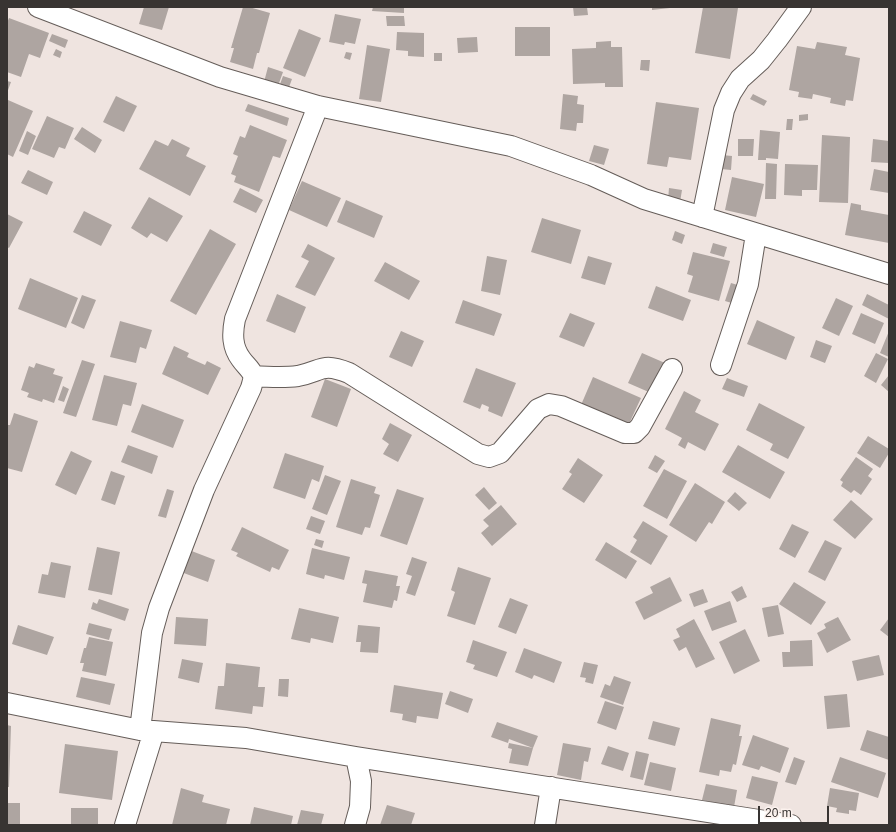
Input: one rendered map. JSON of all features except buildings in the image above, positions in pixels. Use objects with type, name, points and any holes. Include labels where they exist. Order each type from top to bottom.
[{"type":"street","points":[[38,7],[220,77],[318,106],[511,146],[591,174],[644,199],[889,274]]},
{"type":"street","points":[[702,217],[724,110],[731,93],[740,79],[761,60],[801,7]]},
{"type":"street","points":[[125,825],[147,731],[152,633],[159,608],[204,490],[251,388],[253,376],[235,347],[232,331],[235,319],[318,106]]},
{"type":"street","points":[[721,366],[748,284],[756,234]]},
{"type":"street","points":[[253,376],[298,376],[323,367],[336,368],[349,373],[478,454],[489,458],[500,453],[538,409],[549,404],[561,406],[625,433],[634,433],[640,427],[672,369]]},
{"type":"street","points":[[7,703],[147,731],[246,738],[356,757],[791,825]]},
{"type":"street","points":[[356,757],[362,781],[360,807],[356,825]]},
{"type":"street","points":[[545,825],[551,787]]}]
